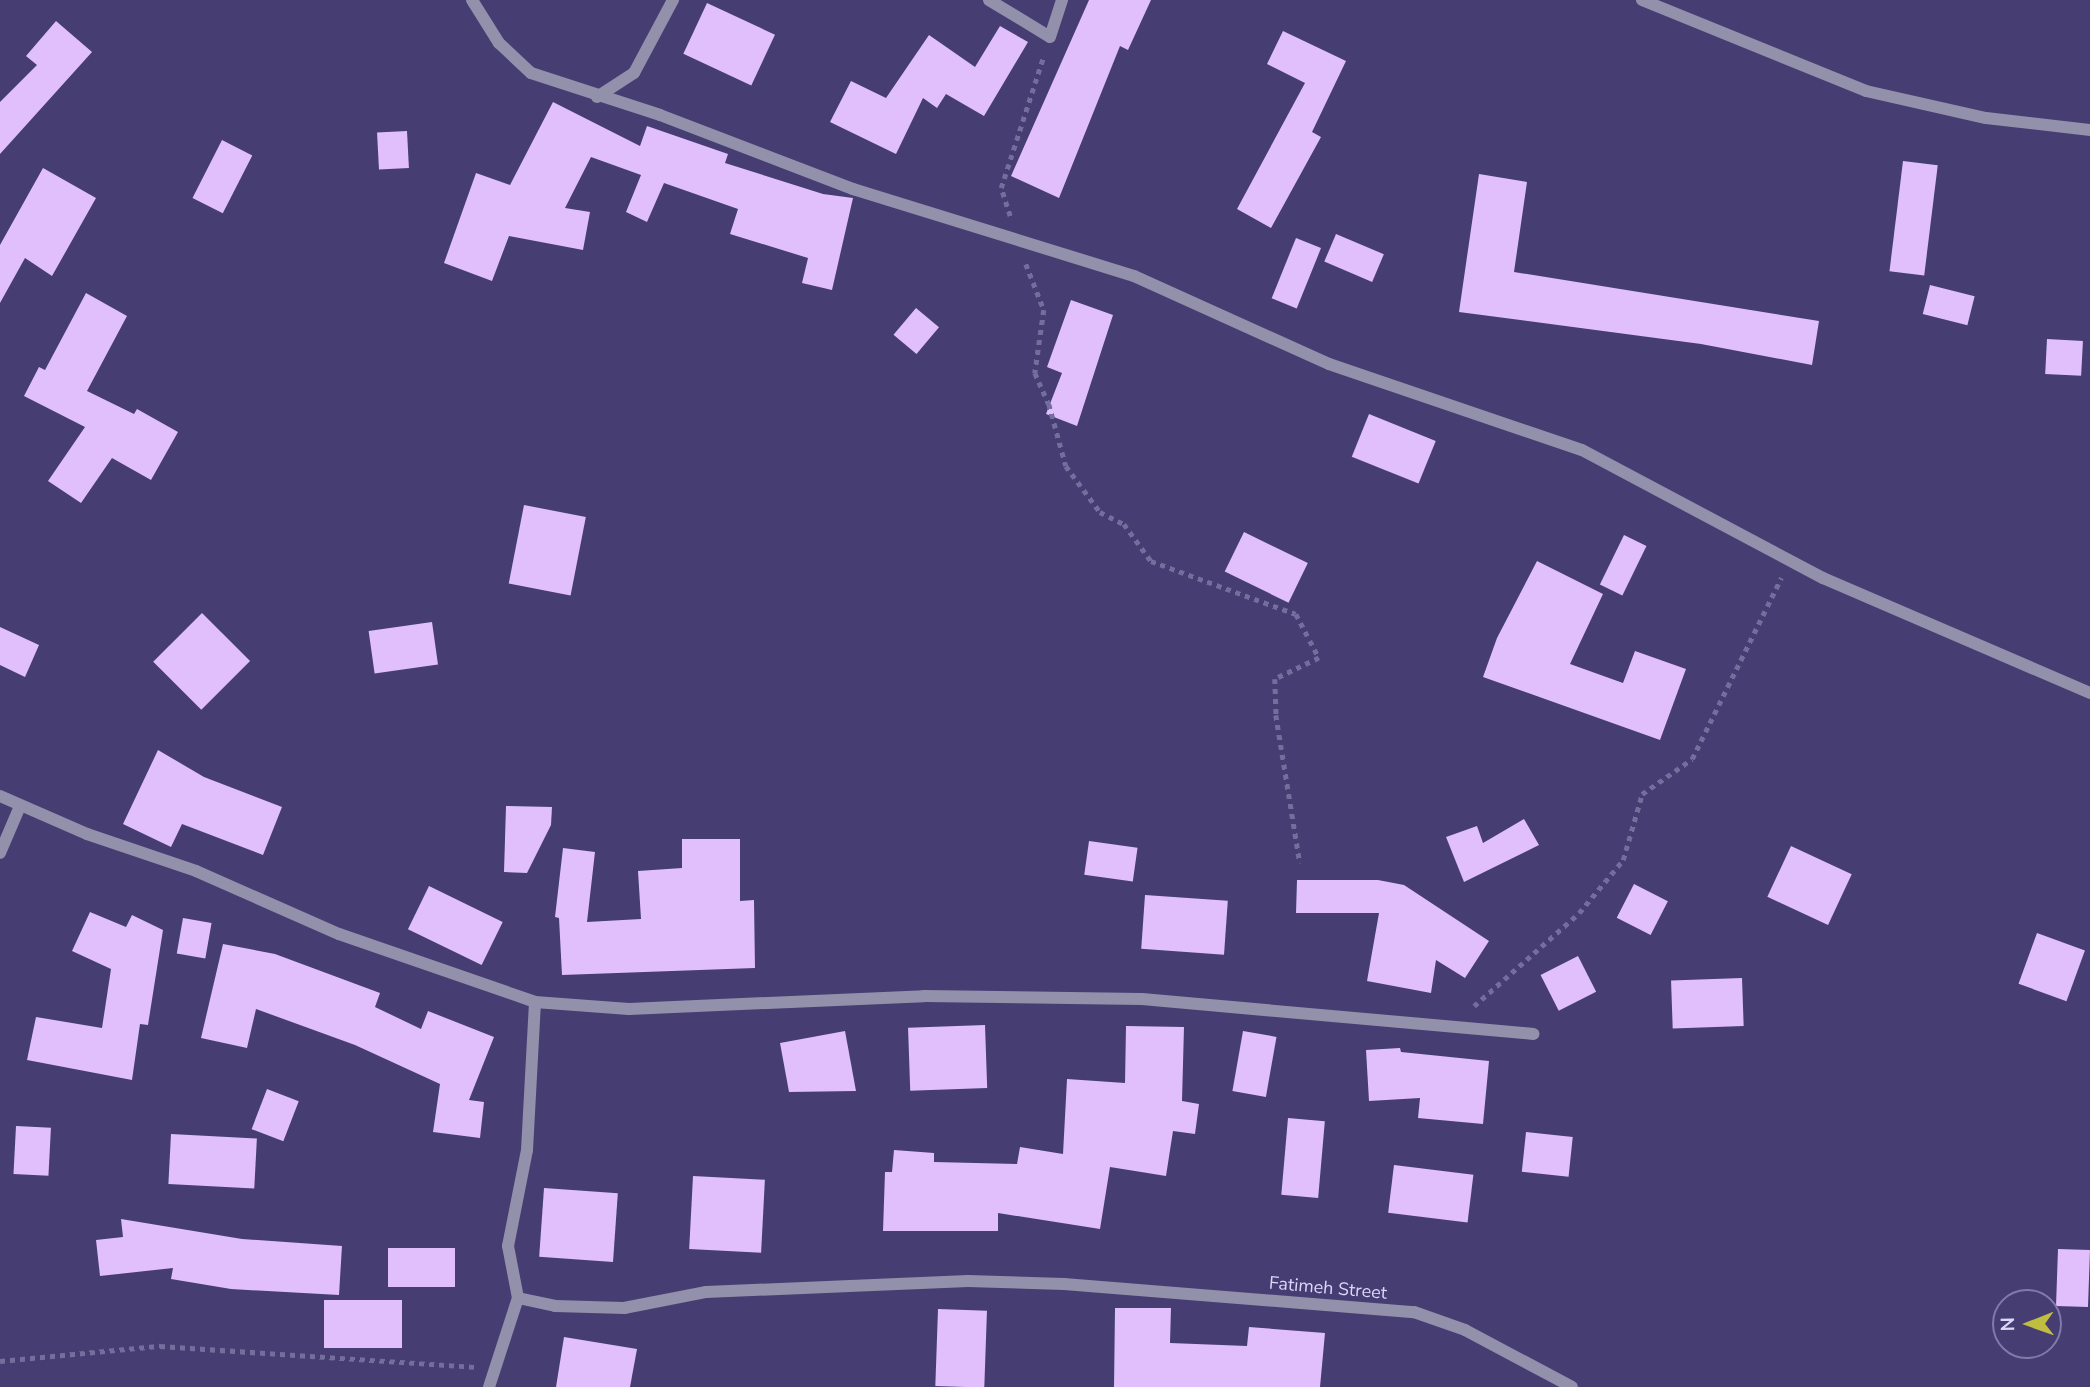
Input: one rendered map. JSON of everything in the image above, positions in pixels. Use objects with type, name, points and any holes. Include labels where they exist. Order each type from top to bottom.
[{"type":"street","points":[[471,0],[499,43],[531,73],[597,97],[660,115],[853,189],[1134,276],[1329,364],[1601,457],[1789,561],[2090,693]]},
{"type":"street","points":[[597,97],[634,73],[673,0]]},
{"type":"street","points":[[989,0],[1050,37],[1062,0]]},
{"type":"street","points":[[1642,0],[1866,91],[1986,118],[2090,130]]},
{"type":"street","points":[[0,796],[20,806],[196,871],[339,934],[535,1002],[629,1009],[924,996],[1143,999],[1533,1034]]},
{"type":"street","points":[[0,853],[20,806]]},
{"type":"street","points":[[489,1387],[491,1368],[518,1298],[508,1246],[527,1150],[535,1002]]},
{"type":"street","name":"Fatimeh Street","points":[[518,1298],[555,1307],[624,1308],[706,1293],[798,1286],[1064,1284],[1414,1312],[1465,1330],[1572,1387]]},
{"type":"path","points":[[1050,37],[1001,188],[1017,241],[1044,310],[1035,373],[1049,404],[1066,466],[1100,512],[1124,524],[1152,561],[1296,614],[1320,658],[1275,679],[1276,715],[1300,863]]},
{"type":"path","points":[[1453,1026],[1579,914],[1623,860],[1642,794],[1692,758],[1789,561]]},
{"type":"path","points":[[0,1361],[160,1346],[491,1368]]},
{"type":"building","points":[[1089,0],[1151,0],[1128,50],[1120,46],[1059,198],[1011,176]]},
{"type":"building","points":[[707,3],[775,35],[751,85],[683,54]]},
{"type":"building","points":[[56,21],[92,52],[0,154],[0,102],[37,65],[26,56]]},
{"type":"building","points":[[1000,26],[1028,42],[984,116],[946,94],[937,108],[923,98],[896,154],[830,122],[851,81],[886,98],[929,35],[975,67]]},
{"type":"building","points":[[1283,31],[1346,61],[1312,132],[1321,137],[1271,228],[1237,209],[1305,83],[1267,64]]},
{"type":"building","points":[[553,102],[640,146],[647,126],[728,154],[725,163],[823,194],[853,198],[832,290],[802,283],[808,258],[730,234],[738,209],[664,183],[647,222],[626,212],[641,175],[591,157],[565,208],[590,212],[583,250],[509,236],[492,281],[444,263],[476,173],[510,185]]},
{"type":"building","points":[[407,131],[409,168],[379,170],[377,133]]},
{"type":"building","points":[[222,140],[252,155],[223,213],[192,198]]},
{"type":"building","points":[[1903,161],[1938,165],[1924,275],[1889,271]]},
{"type":"building","points":[[43,168],[96,198],[52,276],[25,258],[0,303],[0,245]]},
{"type":"building","points":[[1479,174],[1527,182],[1514,272],[1819,321],[1812,365],[1701,344],[1459,312]]},
{"type":"building","points":[[1336,234],[1384,254],[1372,282],[1324,262]]},
{"type":"building","points":[[1296,238],[1321,248],[1297,308],[1272,298]]},
{"type":"building","points":[[1930,285],[1975,296],[1967,325],[1923,314]]},
{"type":"building","points":[[86,293],[127,316],[87,391],[134,414],[137,409],[178,432],[151,480],[112,458],[81,503],[48,481],[85,427],[24,396],[39,367],[45,370]]},
{"type":"building","points":[[1071,300],[1113,315],[1077,426],[1046,414],[1062,373],[1047,367]]},
{"type":"building","points":[[916,308],[939,327],[916,354],[894,335]]},
{"type":"building","points":[[2047,339],[2083,341],[2081,376],[2045,374]]},
{"type":"building","points":[[1369,414],[1436,441],[1419,484],[1352,457]]},
{"type":"building","points":[[524,505],[586,517],[571,596],[509,584]]},
{"type":"building","points":[[1244,532],[1308,563],[1289,603],[1225,572]]},
{"type":"building","points":[[1624,535],[1646,546],[1622,595],[1600,584]]},
{"type":"building","points":[[1537,561],[1603,594],[1570,664],[1623,683],[1635,651],[1686,669],[1660,740],[1483,677],[1497,638]]},
{"type":"building","points":[[202,613],[250,661],[201,710],[153,662]]},
{"type":"building","points":[[432,622],[438,665],[375,673],[369,631]]},
{"type":"building","points":[[0,627],[39,645],[25,677],[0,665]]},
{"type":"building","points":[[158,750],[204,777],[282,807],[263,855],[182,824],[171,847],[123,824]]},
{"type":"building","points":[[506,806],[552,807],[551,825],[527,873],[504,872]]},
{"type":"building","points":[[1524,819],[1539,845],[1464,882],[1446,837],[1477,826],[1483,843]]},
{"type":"building","points":[[682,839],[740,839],[740,901],[754,900],[755,968],[562,975],[559,918],[555,917],[563,848],[595,852],[587,922],[641,919],[638,871],[682,868]]},
{"type":"building","points":[[1089,841],[1138,848],[1133,881],[1084,875]]},
{"type":"building","points":[[1791,846],[1852,874],[1828,925],[1767,897]]},
{"type":"building","points":[[1297,880],[1378,880],[1404,885],[1489,941],[1465,978],[1436,960],[1431,993],[1367,981],[1379,913],[1296,913]]},
{"type":"building","points":[[1634,884],[1668,901],[1651,935],[1617,918]]},
{"type":"building","points":[[429,886],[503,922],[482,965],[408,929]]},
{"type":"building","points":[[1145,895],[1228,901],[1224,955],[1141,949]]},
{"type":"building","points":[[90,912],[126,927],[132,915],[163,930],[148,1025],[140,1024],[132,1080],[27,1060],[36,1017],[102,1028],[111,969],[72,951]]},
{"type":"building","points":[[183,918],[212,923],[205,958],[177,953]]},
{"type":"building","points":[[2037,933],[2085,950],[2066,1001],[2019,984]]},
{"type":"building","points":[[223,944],[275,954],[380,993],[375,1007],[421,1029],[428,1011],[494,1037],[469,1100],[484,1102],[480,1138],[433,1132],[440,1084],[355,1045],[256,1009],[247,1048],[201,1038]]},
{"type":"building","points":[[1578,956],[1596,992],[1559,1011],[1541,975]]},
{"type":"building","points":[[1742,978],[1744,1026],[1673,1028],[1671,980]]},
{"type":"building","points":[[985,1025],[987,1088],[910,1091],[908,1028]]},
{"type":"building","points":[[1126,1026],[1184,1027],[1182,1101],[1199,1104],[1195,1134],[1173,1131],[1166,1176],[1110,1167],[1100,1229],[998,1213],[998,1231],[883,1231],[885,1172],[892,1172],[894,1150],[934,1153],[934,1162],[1017,1164],[1020,1147],[1063,1154],[1067,1079],[1125,1083]]},
{"type":"building","points":[[845,1031],[856,1091],[789,1092],[780,1043]]},
{"type":"building","points":[[1243,1031],[1276,1037],[1266,1097],[1232,1091]]},
{"type":"building","points":[[1400,1048],[1401,1052],[1489,1061],[1483,1124],[1418,1118],[1420,1098],[1369,1101],[1366,1050]]},
{"type":"building","points":[[267,1089],[299,1101],[283,1141],[252,1129]]},
{"type":"building","points":[[1288,1118],[1325,1121],[1318,1198],[1281,1195]]},
{"type":"building","points":[[16,1126],[51,1128],[48,1176],[13,1174]]},
{"type":"building","points":[[1526,1132],[1573,1137],[1569,1177],[1522,1172]]},
{"type":"building","points":[[171,1134],[257,1139],[254,1188],[168,1184]]},
{"type":"building","points":[[1394,1165],[1473,1175],[1468,1222],[1388,1213]]},
{"type":"building","points":[[693,1176],[765,1180],[761,1253],[689,1249]]},
{"type":"building","points":[[544,1188],[618,1193],[613,1262],[539,1257]]},
{"type":"building","points":[[121,1219],[242,1239],[342,1246],[339,1295],[231,1289],[171,1279],[173,1268],[100,1276],[96,1240],[123,1237]]},
{"type":"building","points":[[388,1248],[455,1248],[455,1287],[388,1287]]},
{"type":"building","points":[[2058,1249],[2090,1250],[2088,1307],[2062,1306],[2062,1289],[2057,1289]]},
{"type":"building","points":[[324,1300],[402,1300],[402,1348],[324,1348]]},
{"type":"building","points":[[1115,1308],[1171,1308],[1170,1343],[1247,1346],[1249,1327],[1325,1333],[1320,1387],[1114,1387]]},
{"type":"building","points":[[938,1309],[987,1311],[984,1387],[935,1386]]},
{"type":"building","points":[[564,1337],[637,1349],[630,1387],[556,1387]]}]
